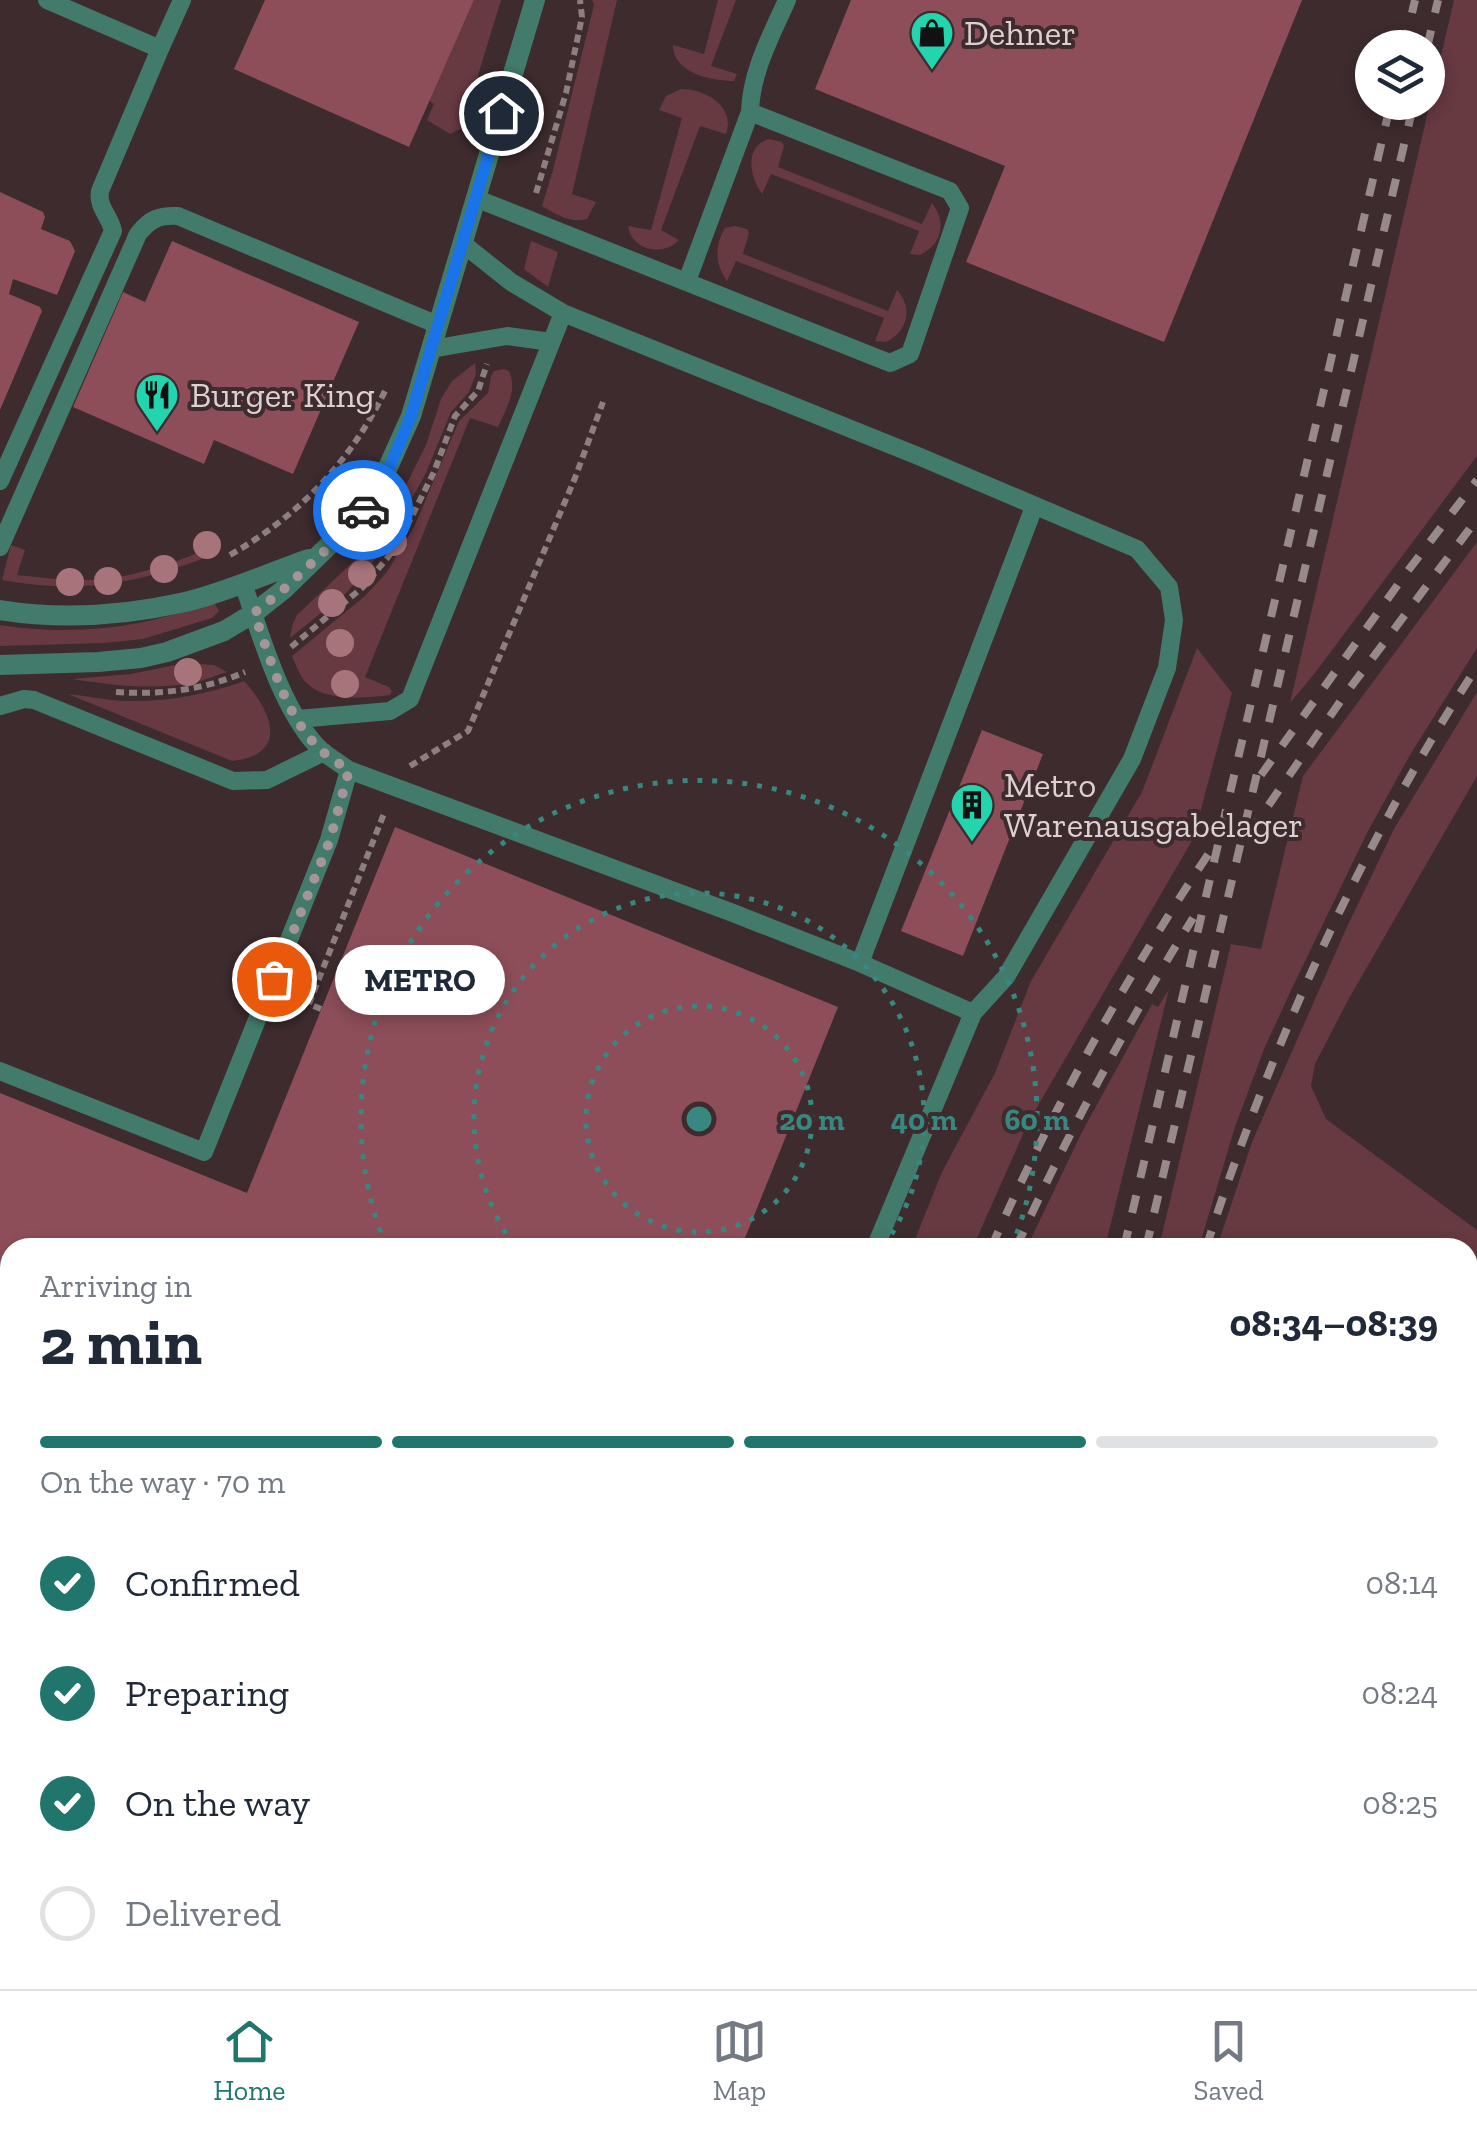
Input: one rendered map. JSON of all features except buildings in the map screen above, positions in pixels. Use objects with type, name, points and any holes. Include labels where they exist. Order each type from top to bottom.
[{"type":"street","points":[[0,665],[142,658],[224,631],[283,590],[347,530],[380,486],[411,416],[535,0]]},
{"type":"street","points":[[0,610],[54,616],[126,613],[185,602],[316,557]]},
{"type":"lane","points":[[46,0],[160,48]]},
{"type":"lane","points":[[0,481],[113,231],[101,208],[100,191],[182,0]]},
{"type":"lane","points":[[687,281],[750,112],[750,90],[759,64],[787,0]]},
{"type":"lane","points":[[475,198],[890,364],[910,354],[960,208],[950,191],[750,112]]},
{"type":"lane","points":[[0,546],[138,234],[148,220],[178,216],[438,325]]},
{"type":"lane","points":[[462,243],[511,282],[564,313],[1137,549],[1169,587],[1174,620],[1168,668],[1132,759],[1006,977],[973,1013],[879,1238]]},
{"type":"lane","points":[[298,719],[390,711],[410,699],[564,313]]},
{"type":"lane","points":[[431,349],[507,336],[551,342]]},
{"type":"lane","points":[[860,963],[1034,507]]},
{"type":"lane","points":[[243,583],[282,688],[298,719],[324,752],[349,770],[860,963],[973,1013]]},
{"type":"lane","points":[[0,706],[34,700],[233,781],[268,780],[324,752]]},
{"type":"lane","points":[[0,1071],[204,1152],[330,840],[349,770]]},
{"type":"path","points":[[228,556],[261,536],[323,486],[360,438],[392,375]]},
{"type":"path","points":[[322,1008],[309,1004],[400,772],[468,731],[603,402]]},
{"type":"shaded area","points":[[474,0],[501,0],[462,128],[450,134],[427,120],[434,104],[429,101]]},
{"type":"shaded area","points":[[592,0],[617,0],[572,194],[596,202],[587,219],[575,220],[542,206],[594,5]]},
{"type":"shaded area","points":[[718,0],[736,0],[711,66],[737,74],[734,81],[686,69],[675,55],[673,45],[704,54]]},
{"type":"shaded area","points":[[1454,0],[1477,0],[1477,456],[1290,703],[1426,120],[1445,120],[1445,39]]},
{"type":"shaded area","points":[[681,89],[700,92],[722,107],[727,115],[726,134],[700,126],[661,230],[679,240],[665,248],[649,249],[635,241],[628,226],[651,230],[682,118],[659,110],[666,96]]},
{"type":"shaded area","points":[[770,139],[784,146],[778,167],[922,224],[932,203],[941,225],[937,239],[920,255],[910,254],[919,231],[771,174],[762,194],[751,162],[756,148]]},
{"type":"shaded area","points":[[735,226],[749,233],[743,254],[888,311],[897,290],[907,312],[903,326],[886,342],[875,341],[884,318],[736,261],[727,281],[718,262],[718,248],[725,228]]},
{"type":"shaded area","points":[[531,241],[558,252],[548,287],[524,269]]},
{"type":"shaded area","points":[[475,363],[476,374],[469,392],[451,412],[426,473],[384,549],[347,592],[290,638],[297,615],[377,534],[426,445],[441,399],[452,381]]},
{"type":"shaded area","points":[[494,371],[509,371],[512,386],[498,427],[470,418],[365,677],[389,687],[390,695],[344,697],[311,687],[292,656],[365,596],[387,572],[415,525],[459,421],[488,393]]},
{"type":"shaded area","points":[[1477,542],[1477,648],[1367,833],[1294,984],[1235,1127],[1202,1238],[1161,1238],[1231,944],[1261,949],[1303,776]]},
{"type":"shaded area","points":[[11,545],[25,550],[17,575],[62,579],[130,575],[200,552],[203,545],[210,556],[132,580],[57,586],[2,580]]},
{"type":"shaded area","points":[[215,604],[219,611],[212,618],[143,639],[0,646],[0,625],[53,630],[105,628],[157,619]]},
{"type":"shaded area","points":[[1197,648],[1232,693],[1193,839],[1029,1121],[977,1238],[916,1238],[942,1172],[995,1073],[1031,981],[1142,792]]},
{"type":"shaded area","points":[[185,663],[214,665],[227,672],[196,682],[149,687],[72,679],[131,674]]},
{"type":"shaded area","points":[[244,681],[268,718],[269,741],[250,757],[232,761],[68,694],[124,701],[155,700],[200,694]]},
{"type":"shaded area","points":[[1477,692],[1477,776],[1347,1002],[1315,1064],[1311,1086],[1326,1119],[1477,1230],[1477,1238],[1220,1238],[1252,1142],[1394,829]]},
{"type":"shaded area","points":[[1169,989],[1107,1238],[1031,1238],[1082,1132],[1152,1004],[1158,1007]]},
{"type":"railway","points":[[1408,30],[1415,0]]},
{"type":"railway","points":[[1431,30],[1438,0]]},
{"type":"railway","points":[[1126,1238],[1387,120]]},
{"type":"railway","points":[[1148,1238],[1410,120]]},
{"type":"railway","points":[[1261,775],[1477,480]]},
{"type":"railway","points":[[1248,835],[1344,696],[1477,519]]},
{"type":"railway","points":[[1209,1238],[1259,1098],[1322,948],[1395,803],[1477,667]]},
{"type":"railway","points":[[996,1238],[1092,1044],[1211,850]]},
{"type":"railway","points":[[1021,1238],[1099,1080],[1193,918]]},
{"type":"way so far","points":[[274,979],[330,840],[349,770],[324,752],[298,719],[254,613],[347,530],[363,510]]},
{"type":"place","name":"Dehner","points":[[932,71]]},
{"type":"place","name":"Burger King","points":[[157,433]]},
{"type":"place","name":"Metro Warenausgabelager","points":[[972,843]]},
{"type":"place","name":"METRO","points":[[274,979]]},
{"type":"route","points":[[363,510],[380,486],[411,416],[501,113]]}]
